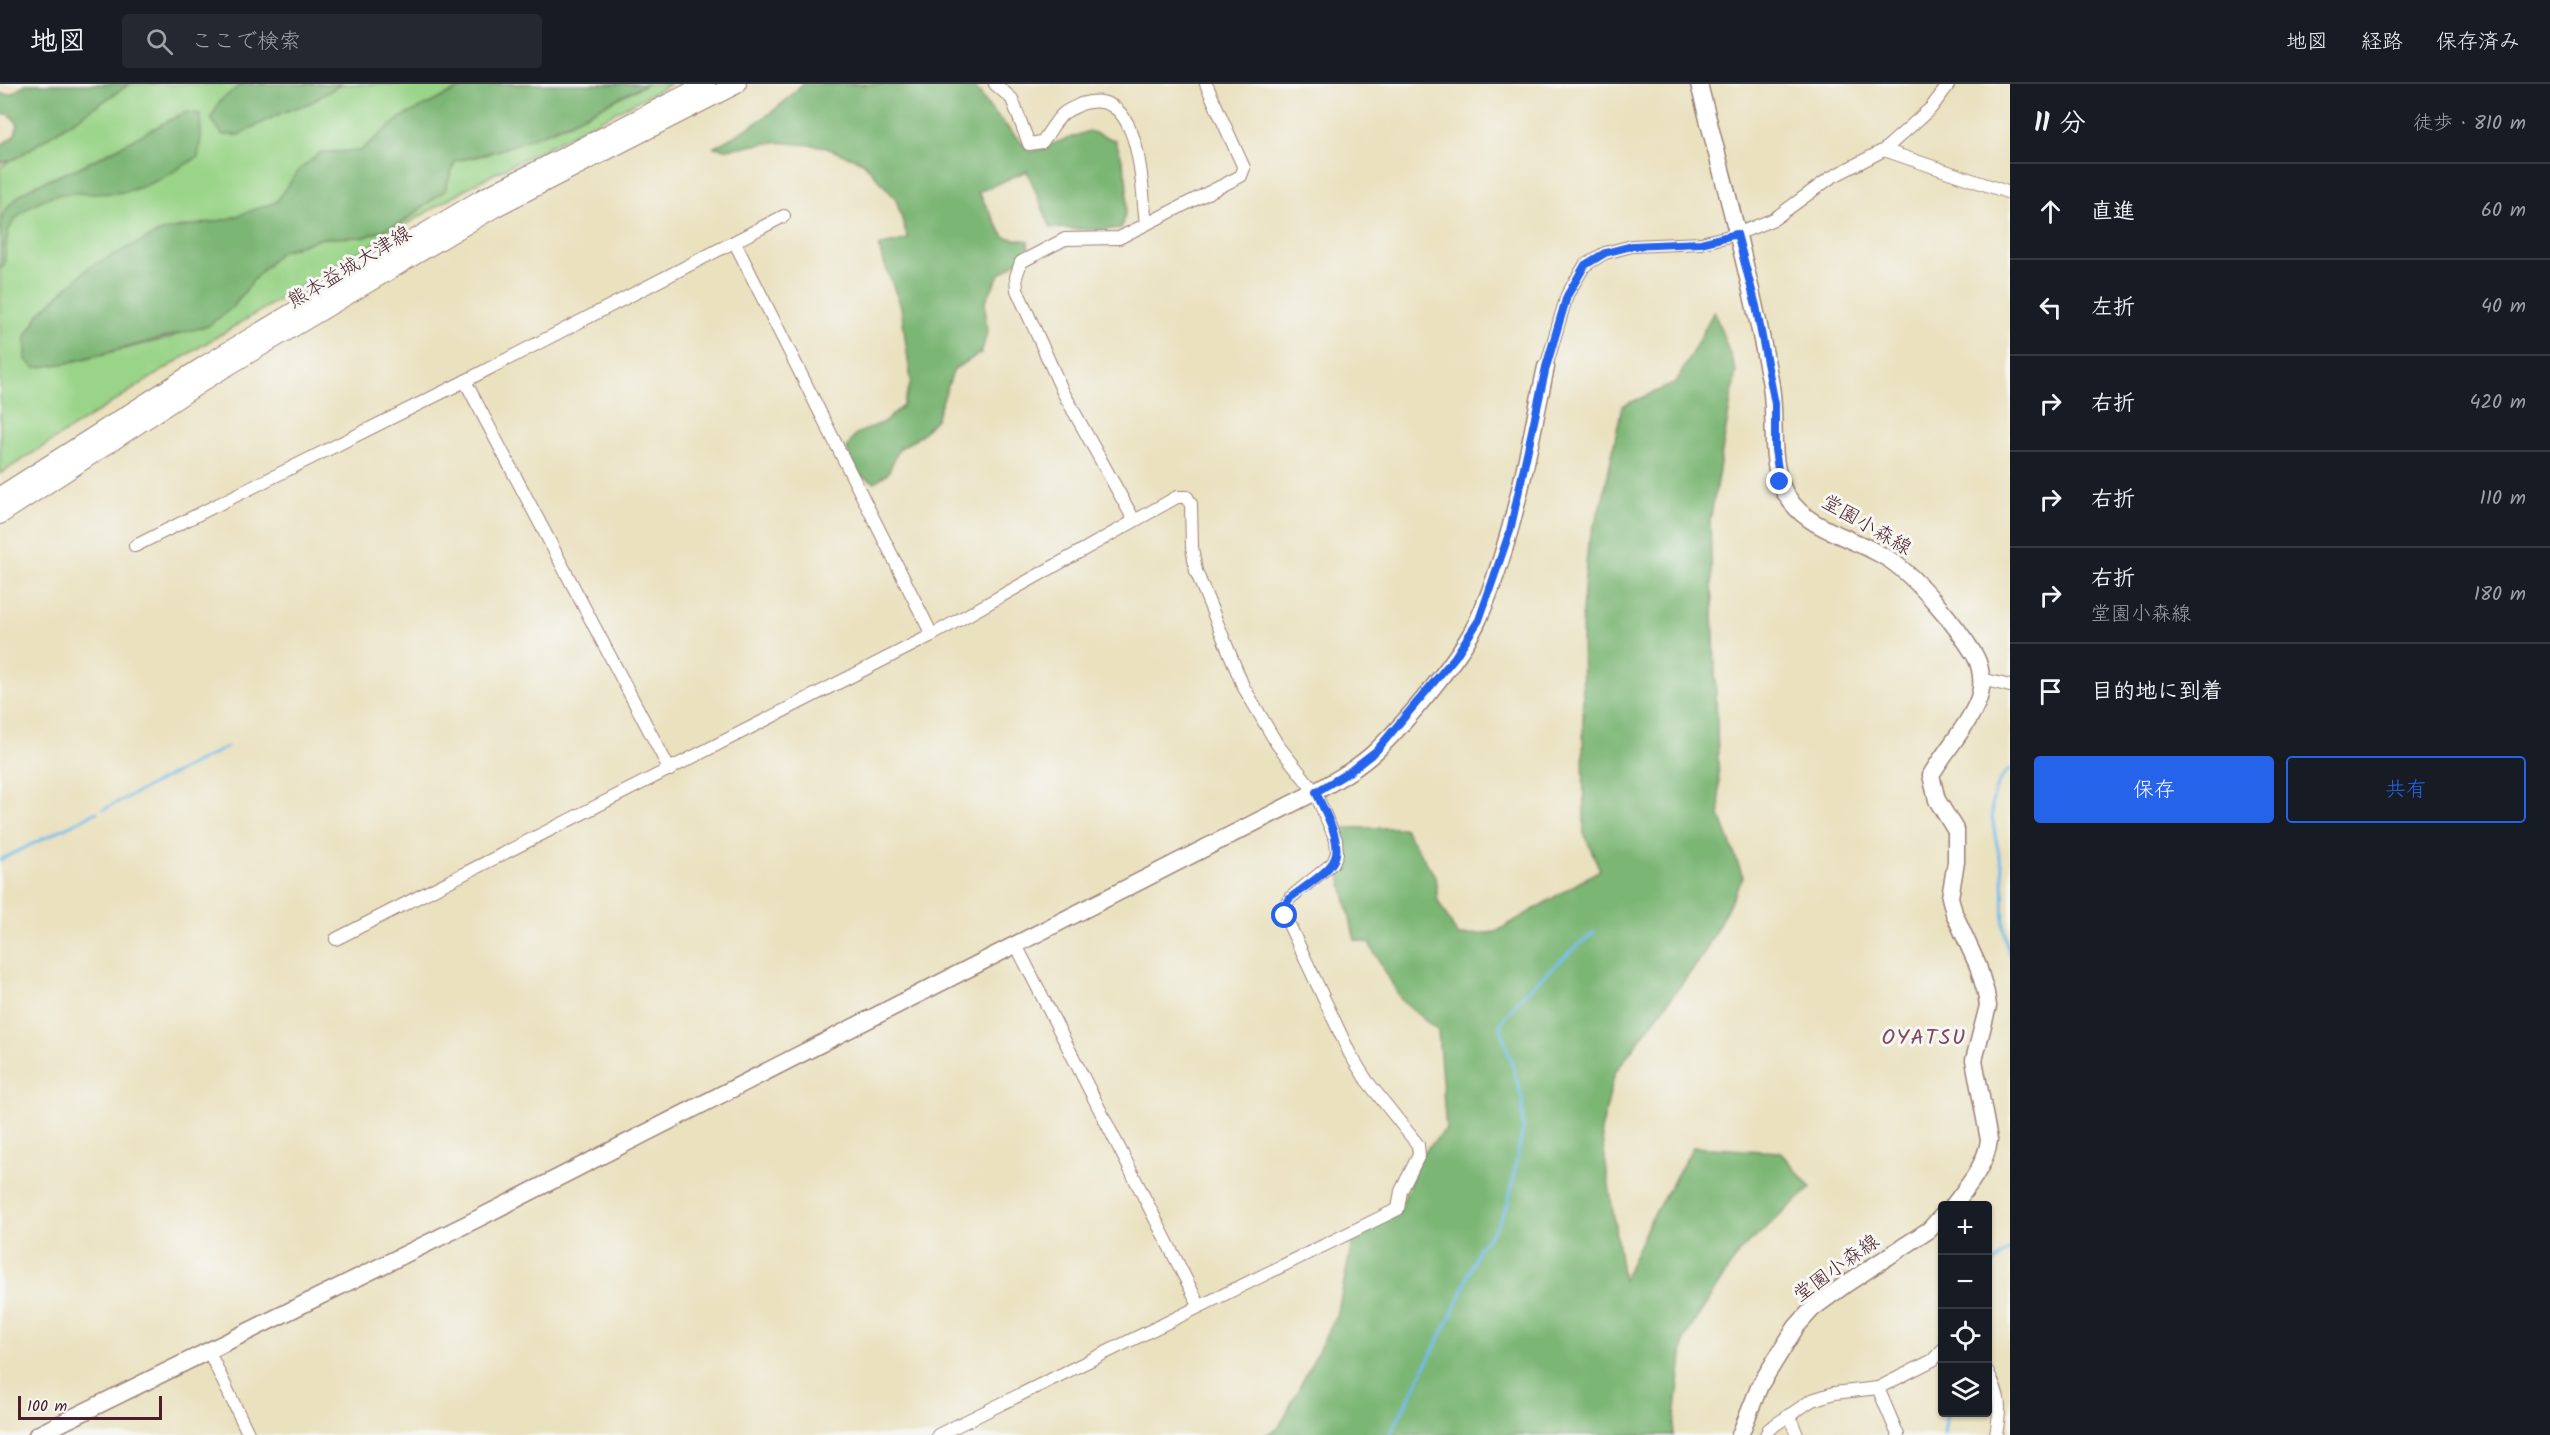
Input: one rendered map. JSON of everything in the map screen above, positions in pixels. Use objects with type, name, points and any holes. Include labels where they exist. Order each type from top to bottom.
[{"type":"main road","name":"熊本益城大津線","points":[[0,496],[215,359],[481,200],[706,84]]},
{"type":"main road","name":"熊本益城大津線","points":[[0,515],[215,374],[496,207],[737,84]]},
{"type":"street","points":[[995,84],[1012,99],[1029,144],[1042,142],[1064,113],[1094,98],[1108,99],[1124,109],[1136,143],[1146,224]]},
{"type":"street","points":[[1134,520],[1063,392],[1017,290],[1016,277],[1021,262],[1065,239],[1119,238],[1241,176],[1244,168],[1206,84]]},
{"type":"street","name":"堂園小森線","points":[[1699,84],[1756,306],[1775,404],[1775,450],[1780,482],[1790,502],[1822,528],[1889,559],[1925,590],[1975,656],[1982,679]]},
{"type":"street","points":[[37,1435],[477,1219],[1316,792],[1349,772],[1376,751],[1455,657],[1479,620],[1510,531],[1546,367],[1567,296],[1585,265],[1605,253],[1632,246],[1701,243],[1737,234],[1774,219],[1830,178],[1884,150],[1931,108],[1949,84]]},
{"type":"street","points":[[1884,150],[2010,193]]},
{"type":"street","points":[[135,546],[465,381],[784,216]]},
{"type":"street","points":[[735,243],[932,635]]},
{"type":"street","points":[[465,381],[670,770]]},
{"type":"street","points":[[336,939],[932,635],[1177,496],[1187,497],[1191,504],[1192,547],[1196,571],[1243,686],[1278,744],[1316,792],[1336,840],[1337,853],[1333,863],[1290,898],[1285,906],[1285,916],[1350,1054],[1367,1081],[1418,1144],[1419,1155],[1401,1191],[1398,1209],[938,1435]]},
{"type":"street","points":[[1957,1201],[1978,1171],[1988,1151],[1989,1140],[1974,1052],[1988,1006],[1978,966],[1954,913],[1950,897],[1956,862],[1956,831],[1937,800],[1931,775],[1947,747],[1976,708],[1982,679],[2010,686]]},
{"type":"street","points":[[1015,944],[1199,1305]]},
{"type":"street","name":"堂園小森線","points":[[1740,1435],[1760,1385],[1796,1327],[1813,1308],[1929,1230],[1938,1220]]},
{"type":"street","points":[[209,1352],[249,1435]]},
{"type":"street","points":[[1766,1435],[1769,1429],[1812,1400],[1834,1393],[1878,1389],[1933,1360],[1938,1354]]},
{"type":"street","points":[[1992,1380],[2001,1407],[1996,1435]]},
{"type":"street","points":[[1878,1389],[1898,1435]]},
{"type":"street","points":[[1789,1415],[1797,1435]]},
{"type":"green space","points":[[25,84],[130,84],[15,159],[0,163],[0,146],[15,135],[18,124],[9,114],[0,114],[0,94],[12,94]]},
{"type":"green space","points":[[125,84],[533,84],[67,363],[170,338],[233,307],[254,279],[280,252],[322,238],[365,237],[401,224],[445,190],[455,161],[485,155],[566,125],[646,84],[671,84],[474,184],[201,346],[0,474],[0,167],[107,99]]},
{"type":"green space","points":[[241,84],[342,84],[310,103],[281,113],[238,135],[223,135],[211,119],[219,102]]},
{"type":"green space","points":[[469,84],[646,84],[577,119],[530,139],[455,161],[445,190],[401,223],[365,237],[322,238],[280,252],[254,279],[233,307],[208,326],[67,363],[35,368],[26,360],[26,336],[40,313],[89,267],[162,231],[228,219],[276,202],[299,170],[321,152],[360,151],[400,118]]},
{"type":"green space","points":[[802,84],[973,84],[989,107],[1030,152],[1089,131],[1115,140],[1123,161],[1127,195],[1121,228],[1103,230],[1051,228],[1027,171],[978,192],[1004,237],[1028,241],[1029,253],[999,275],[985,302],[987,334],[981,353],[954,369],[936,419],[920,436],[899,449],[888,473],[875,482],[856,474],[847,448],[856,434],[886,421],[903,405],[911,382],[901,307],[878,246],[908,239],[896,199],[863,162],[821,146],[775,142],[727,149],[714,147],[772,112]]},
{"type":"green space","points":[[186,112],[200,114],[201,136],[198,157],[164,177],[136,189],[113,193],[64,194],[40,201],[22,213],[10,227],[4,266],[0,269],[1,218],[18,197],[28,189],[76,169]]},
{"type":"green space","points":[[1714,311],[1736,371],[1710,521],[1720,816],[1743,877],[1702,957],[1615,1072],[1601,1131],[1623,1280],[1649,1223],[1693,1147],[1780,1152],[1811,1188],[1739,1252],[1684,1339],[1673,1435],[1266,1435],[1279,1427],[1338,1312],[1354,1233],[1403,1201],[1421,1155],[1446,1129],[1438,1031],[1402,1001],[1369,943],[1355,940],[1337,862],[1341,843],[1338,828],[1404,828],[1435,876],[1438,901],[1458,936],[1496,932],[1600,870],[1584,833],[1582,611],[1588,544],[1603,498],[1622,406],[1676,383]]},
{"type":"waterway","points":[[104,809],[227,747]]},
{"type":"waterway","points":[[2010,769],[1994,793],[1992,807],[2003,877],[2005,936],[2010,955]]},
{"type":"waterway","points":[[0,860],[97,812]]},
{"type":"waterway","points":[[1390,1435],[1457,1304],[1479,1247],[1495,1229],[1508,1204],[1523,1129],[1522,1098],[1500,1025],[1530,989],[1594,932]]},
{"type":"waterway","points":[[1992,1265],[2010,1249]]},
{"type":"waterway","points":[[1944,1435],[1946,1417]]},
{"type":"district","name":"OYATSU","points":[[1924,1038]]},
{"type":"route","points":[[1285,916],[1285,906],[1290,898],[1333,863],[1337,853],[1336,840],[1316,792],[1349,772],[1376,751],[1422,699],[1455,657],[1479,620],[1510,531],[1546,367],[1567,296],[1585,265],[1605,253],[1632,246],[1701,243],[1737,234],[1756,306],[1775,404],[1775,450],[1780,482]]}]
